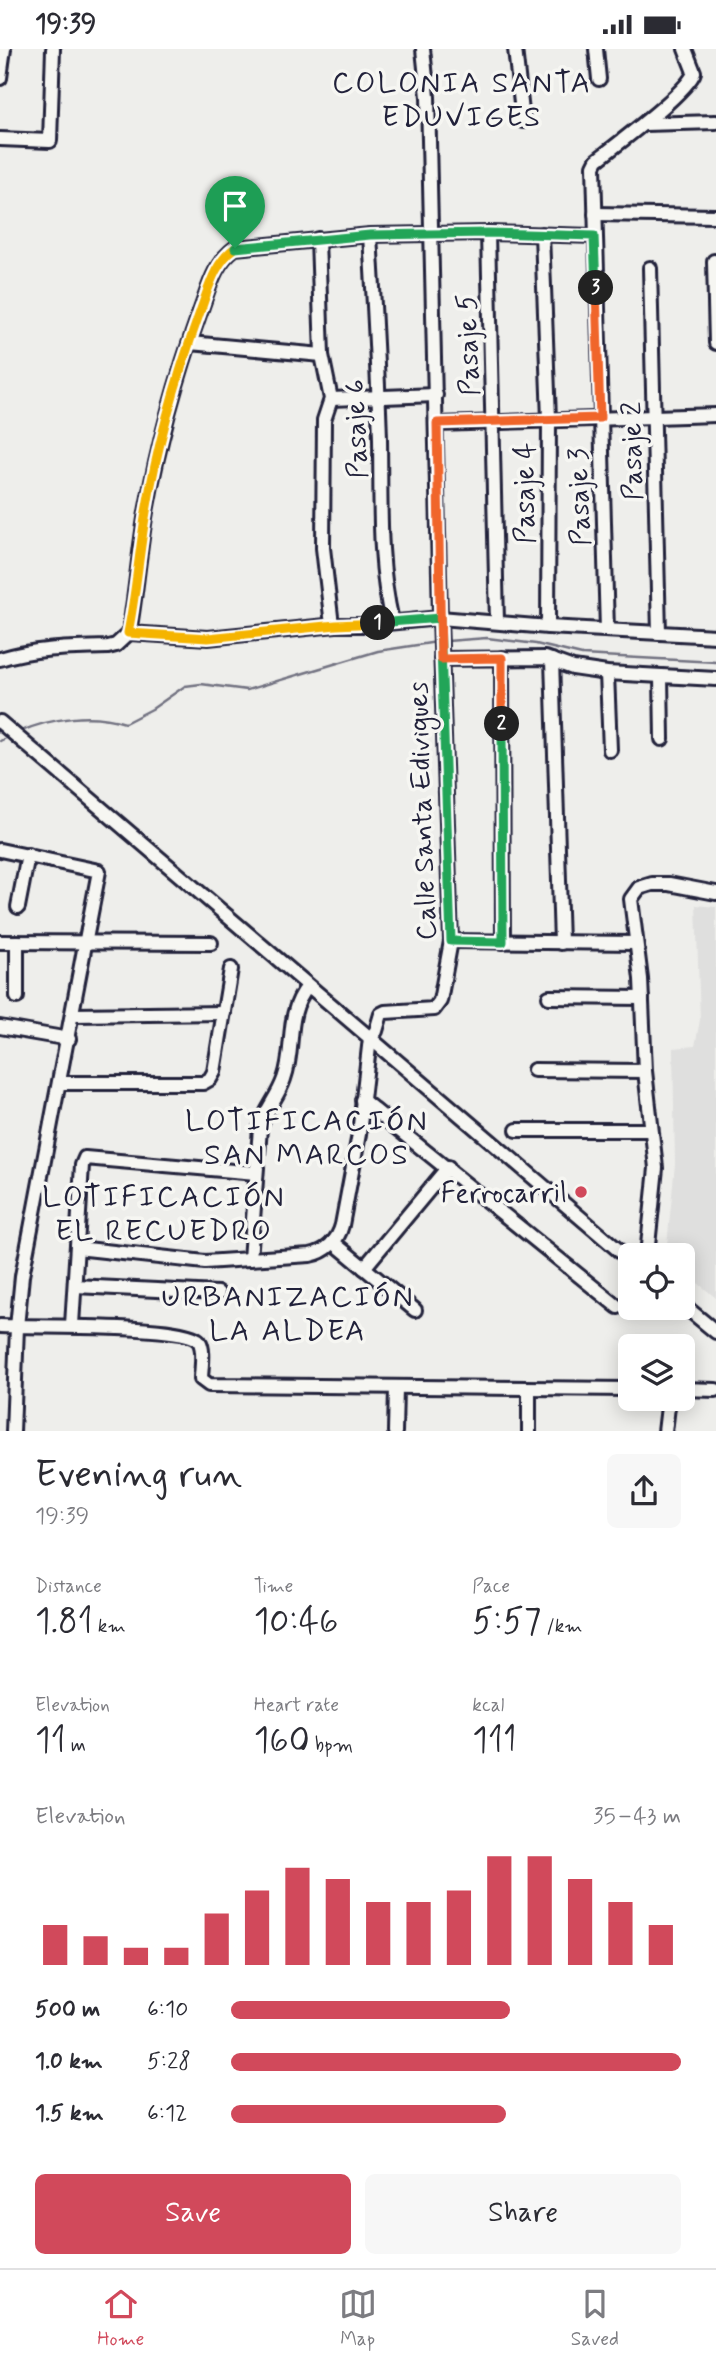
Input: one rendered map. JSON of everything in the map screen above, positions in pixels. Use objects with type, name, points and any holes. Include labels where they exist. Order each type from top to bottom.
[{"type":"street","points":[[0,78],[4,49]]},
{"type":"street","points":[[0,139],[50,141],[53,49]]},
{"type":"street","name":"Calle Santa Edivigues","points":[[370,1038],[376,1031],[381,1014],[385,1012],[436,1008],[440,1001],[451,941],[441,659],[428,97],[423,49]]},
{"type":"street","points":[[515,49],[523,121]]},
{"type":"street","points":[[596,49],[599,79]]},
{"type":"street","points":[[644,124],[693,77],[694,72],[685,49]]},
{"type":"street","points":[[644,124],[716,123]]},
{"type":"street","name":"Pasaje 3","points":[[607,630],[594,166],[597,160],[644,124]]},
{"type":"street","points":[[595,214],[716,216]]},
{"type":"street","points":[[0,659],[37,650],[108,647],[116,645],[128,633],[146,510],[162,439],[190,342],[216,269],[223,257],[235,248],[370,235],[488,233],[594,236]]},
{"type":"street","name":"Pasaje 5","points":[[488,233],[497,622]]},
{"type":"street","name":"Pasaje 4","points":[[542,234],[549,419],[548,627]]},
{"type":"street","name":"Pasaje 6","points":[[370,235],[379,397],[384,569],[392,621]]},
{"type":"street","points":[[318,239],[322,355],[331,399],[324,420],[323,548],[332,625]]},
{"type":"street","points":[[714,261],[716,343]]},
{"type":"street","name":"Pasaje 2","points":[[650,268],[659,633]]},
{"type":"street","points":[[190,342],[322,355]]},
{"type":"street","points":[[331,399],[436,395]]},
{"type":"street","points":[[437,423],[716,415]]},
{"type":"street","points":[[128,633],[208,638],[332,625],[366,625],[440,618],[716,636]]},
{"type":"street","points":[[502,658],[503,942]]},
{"type":"street","points":[[441,659],[545,658],[573,668],[607,673],[716,679]]},
{"type":"street","points":[[552,660],[561,943]]},
{"type":"street","points":[[607,673],[610,750]]},
{"type":"street","points":[[661,675],[662,739]]},
{"type":"street","points":[[0,722],[618,1250]]},
{"type":"street","points":[[0,850],[99,870],[22,1276],[13,1431]]},
{"type":"street","points":[[18,908],[28,855]]},
{"type":"street","points":[[648,1243],[656,1168],[631,899],[634,892],[652,884],[669,884],[716,893]]},
{"type":"street","points":[[451,941],[636,943]]},
{"type":"street","points":[[0,942],[211,943]]},
{"type":"street","points":[[17,942],[17,997]]},
{"type":"street","points":[[59,1083],[202,1083],[210,1079],[214,1072],[231,969]]},
{"type":"street","points":[[250,1259],[260,1128],[266,1110],[284,1080],[294,1006],[307,986]]},
{"type":"street","points":[[549,997],[642,998]]},
{"type":"street","points":[[73,1015],[224,1013]]},
{"type":"street","points":[[0,1027],[69,1038]]},
{"type":"street","points":[[77,1248],[205,1262],[318,1253],[333,1242],[342,1225],[354,1168],[370,1038]]},
{"type":"street","points":[[534,1070],[645,1071]]},
{"type":"street","points":[[362,1100],[618,1307]]},
{"type":"street","points":[[517,1130],[651,1130]]},
{"type":"street","points":[[72,1325],[82,1165],[85,1159],[92,1157],[256,1173]]},
{"type":"street","points":[[364,1268],[448,1167]]},
{"type":"street","points":[[333,1242],[415,1310]]},
{"type":"street","points":[[75,1286],[218,1293]]},
{"type":"street","points":[[695,1315],[716,1332]]},
{"type":"street","points":[[0,1326],[72,1325],[194,1337],[201,1345],[201,1379],[209,1385],[618,1389]]},
{"type":"street","points":[[395,1431],[396,1387]]},
{"type":"street","points":[[695,1389],[716,1390]]},
{"type":"street","points":[[529,1390],[529,1431]]},
{"type":"street","points":[[665,1431],[668,1411]]},
{"type":"shaded area","points":[[696,905],[716,907],[716,1298],[698,1283],[695,1286],[695,1243],[667,1243],[675,1164],[673,1048],[695,1046],[700,1020]]},
{"type":"waterway","points":[[447,641],[487,638],[536,644],[582,655],[716,662]]},
{"type":"waterway","points":[[19,732],[44,723],[72,718],[99,718],[125,723],[152,709],[185,686],[201,684],[247,690],[378,651],[437,642]]},
{"type":"waterway","points":[[0,741],[10,736]]},
{"type":"place","name":"Ferrocarril","points":[[581,1192]]},
{"type":"district","name":"COLONIA SANTA EDUVIGES","points":[[462,100]]},
{"type":"district","name":"LOTIFICACIÓN SAN MARCOS","points":[[307,1138]]},
{"type":"district","name":"LOTIFICACIÓN EL RECUEDRO","points":[[164,1214]]},
{"type":"district","name":"URBANIZACIÓN LA ALDEA","points":[[288,1314]]},
{"type":"route","points":[[235,248],[223,257],[216,269],[192,334],[162,439],[146,510],[128,633],[208,638],[440,618],[444,769],[451,941],[503,942],[502,658],[441,659],[437,423],[600,418],[594,236],[488,233],[370,235],[235,248]]}]
